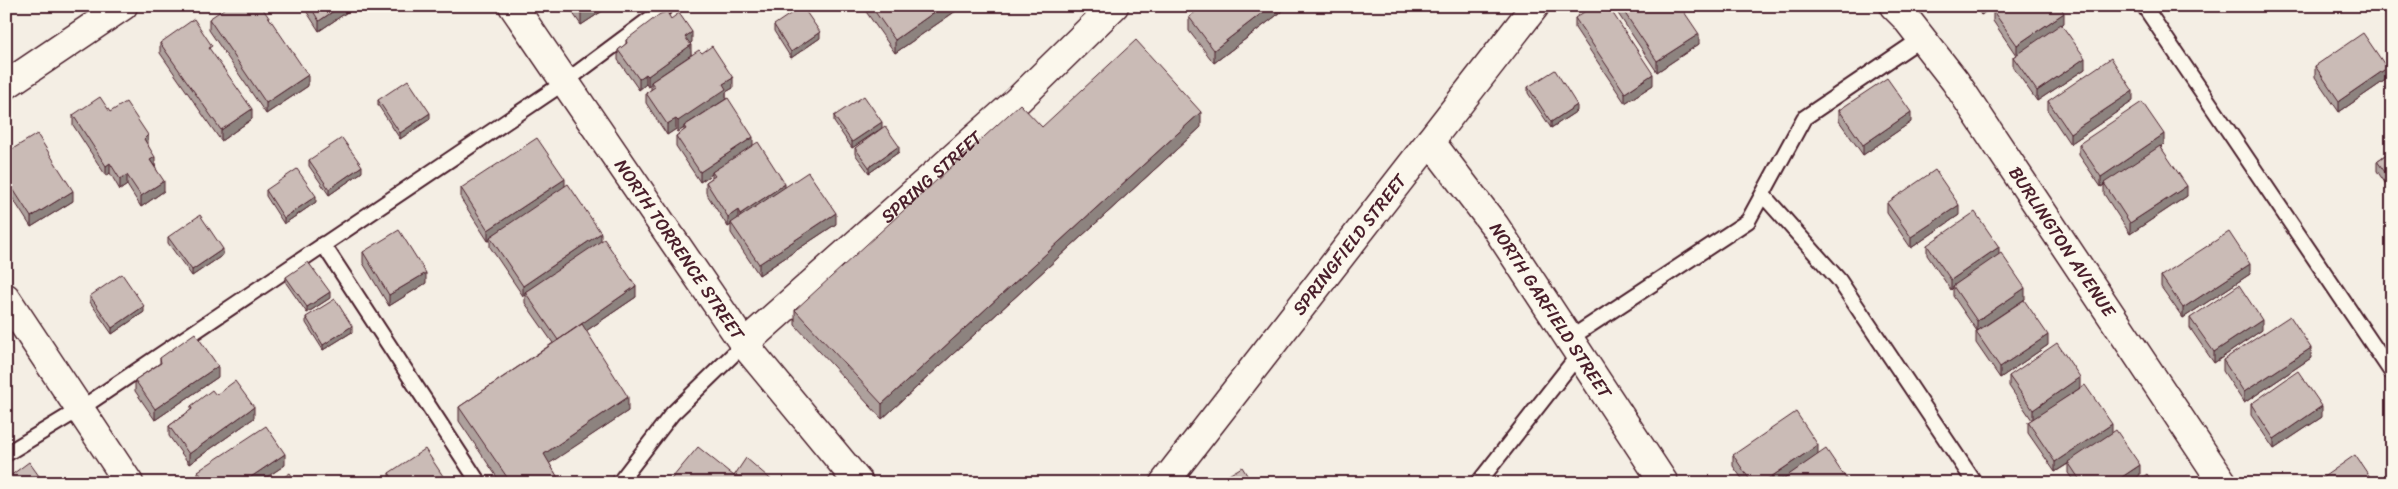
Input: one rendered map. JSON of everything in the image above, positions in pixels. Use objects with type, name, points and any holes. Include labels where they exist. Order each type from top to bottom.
[{"type":"street","points":[[6,85],[124,6]]},
{"type":"street","name":"NORTH TORRENCE STREET","points":[[513,6],[744,344],[859,483]]},
{"type":"street","name":"SPRING STREET","points":[[744,344],[1016,102],[1114,6]]},
{"type":"street","name":"SPRINGFIELD STREET","points":[[1164,483],[1535,6]]},
{"type":"street","name":"BURLINGTON AVENUE","points":[[1894,6],[1922,38],[1955,81],[2223,483]]},
{"type":"street","name":"NORTH GARFIELD STREET","points":[[1430,141],[1495,226],[1664,483]]},
{"type":"street","points":[[6,298],[129,483]]},
{"type":"lane","points":[[6,454],[80,408],[565,82],[667,6]]},
{"type":"lane","points":[[2144,6],[2392,373]]},
{"type":"lane","points":[[1478,483],[1574,347],[1748,221],[1804,118],[1922,38]]},
{"type":"lane","points":[[1763,195],[1839,280],[1975,483]]},
{"type":"lane","points":[[323,244],[479,483]]},
{"type":"lane","points":[[619,483],[672,414],[744,344]]},
{"type":"building","points":[[228,6],[261,6],[308,75],[266,103],[209,19]]},
{"type":"building","points":[[310,6],[341,6],[319,21]]},
{"type":"building","points":[[577,6],[590,6],[581,12]]},
{"type":"building","points":[[802,6],[820,32],[791,52],[774,25]]},
{"type":"building","points":[[871,6],[943,6],[895,40]]},
{"type":"building","points":[[1203,6],[1271,6],[1214,50],[1189,17]]},
{"type":"building","points":[[1593,6],[1608,6],[1653,74],[1625,93],[1575,18]]},
{"type":"building","points":[[1620,6],[1680,6],[1699,34],[1657,61]]},
{"type":"building","points":[[1999,6],[2060,6],[2064,13],[2017,45],[1993,11]]},
{"type":"building","points":[[667,12],[671,19],[679,13],[692,32],[685,37],[691,45],[648,76],[646,74],[639,79],[618,50],[627,43],[626,40],[660,14]]},
{"type":"building","points":[[194,19],[212,46],[209,48],[252,109],[221,130],[160,43]]},
{"type":"building","points":[[2061,24],[2085,58],[2037,91],[2013,57]]},
{"type":"building","points":[[2363,33],[2387,68],[2339,101],[2315,66]]},
{"type":"building","points":[[1136,40],[1201,112],[882,404],[795,310],[1020,104],[1042,127]]},
{"type":"building","points":[[712,46],[733,78],[723,84],[726,89],[678,121],[676,119],[667,124],[646,93],[655,87],[651,82],[699,50],[702,53]]},
{"type":"building","points":[[2111,58],[2133,91],[2070,133],[2048,101]]},
{"type":"building","points":[[1555,70],[1577,105],[1551,122],[1528,87]]},
{"type":"building","points":[[1887,78],[1911,112],[1863,145],[1839,110]]},
{"type":"building","points":[[408,80],[430,113],[400,133],[378,100]]},
{"type":"building","points":[[864,96],[882,122],[852,142],[834,116]]},
{"type":"building","points":[[100,97],[110,112],[126,102],[148,135],[144,139],[155,157],[150,160],[164,181],[141,196],[127,175],[120,179],[110,163],[106,166],[73,115]]},
{"type":"building","points":[[728,98],[753,137],[700,172],[676,136],[686,129],[684,126]]},
{"type":"building","points":[[2142,102],[2164,134],[2101,177],[2079,144]]},
{"type":"building","points":[[885,126],[899,146],[869,167],[855,148]]},
{"type":"building","points":[[37,134],[73,191],[31,217],[6,178],[6,153]]},
{"type":"building","points":[[342,138],[362,166],[329,189],[309,160]]},
{"type":"building","points":[[537,138],[565,179],[488,230],[461,188]]},
{"type":"building","points":[[758,142],[785,184],[740,214],[738,210],[728,217],[706,182],[715,176],[712,172]]},
{"type":"building","points":[[2160,146],[2187,186],[2130,223],[2104,183]]},
{"type":"building","points":[[2392,150],[2392,182],[2377,161]]},
{"type":"building","points":[[297,169],[316,196],[284,218],[266,190]]},
{"type":"building","points":[[1935,170],[1959,205],[1911,237],[1887,203]]},
{"type":"building","points":[[808,172],[836,213],[759,264],[731,223]]},
{"type":"building","points":[[568,184],[601,233],[523,286],[490,237]]},
{"type":"building","points":[[1975,212],[1999,247],[1951,280],[1927,245]]},
{"type":"building","points":[[200,215],[223,249],[192,270],[168,237]]},
{"type":"building","points":[[399,230],[426,273],[389,295],[363,252]]},
{"type":"building","points":[[2229,232],[2250,264],[2183,308],[2161,276]]},
{"type":"building","points":[[604,239],[636,286],[558,340],[525,292]]},
{"type":"building","points":[[2001,253],[2025,288],[1977,321],[1953,286]]},
{"type":"building","points":[[308,262],[330,292],[307,307],[286,277]]},
{"type":"building","points":[[122,274],[144,306],[112,328],[90,296]]},
{"type":"building","points":[[2239,285],[2262,320],[2214,352],[2190,318]]},
{"type":"building","points":[[335,299],[352,326],[323,345],[306,317]]},
{"type":"building","points":[[2024,300],[2048,335],[2000,367],[1976,332]]},
{"type":"building","points":[[2290,316],[2311,348],[2244,392],[2223,360]]},
{"type":"building","points":[[582,324],[628,397],[544,454],[561,483],[511,483],[459,407]]},
{"type":"building","points":[[195,333],[218,366],[155,409],[135,380],[161,363],[160,358]]},
{"type":"building","points":[[2057,343],[2080,377],[2033,410],[2009,376]]},
{"type":"building","points":[[2298,371],[2322,406],[2274,439],[2251,404]]},
{"type":"building","points":[[235,381],[254,407],[189,454],[169,426],[192,409],[191,406],[212,390],[216,395]]},
{"type":"building","points":[[2085,385],[2112,424],[2055,462],[2028,422]]},
{"type":"building","points":[[1796,412],[1818,445],[1762,483],[1752,483],[1733,455]]},
{"type":"building","points":[[266,426],[285,454],[242,483],[206,483],[198,471]]},
{"type":"building","points":[[2116,430],[2140,465],[2113,483],[2082,483],[2068,462]]},
{"type":"building","points":[[698,447],[734,476],[746,458],[775,483],[668,483]]},
{"type":"building","points":[[425,449],[447,482],[396,483],[389,473]]},
{"type":"building","points":[[1826,449],[1849,483],[1777,483]]},
{"type":"building","points":[[2355,455],[2374,483],[2315,483]]},
{"type":"building","points":[[29,462],[44,483],[6,483],[6,479]]},
{"type":"building","points":[[1242,467],[1252,483],[1224,483],[1222,479]]},
{"type":"building","points":[[290,473],[297,483],[275,483]]},
{"type":"building","points":[[2147,474],[2153,483],[2135,483]]}]
